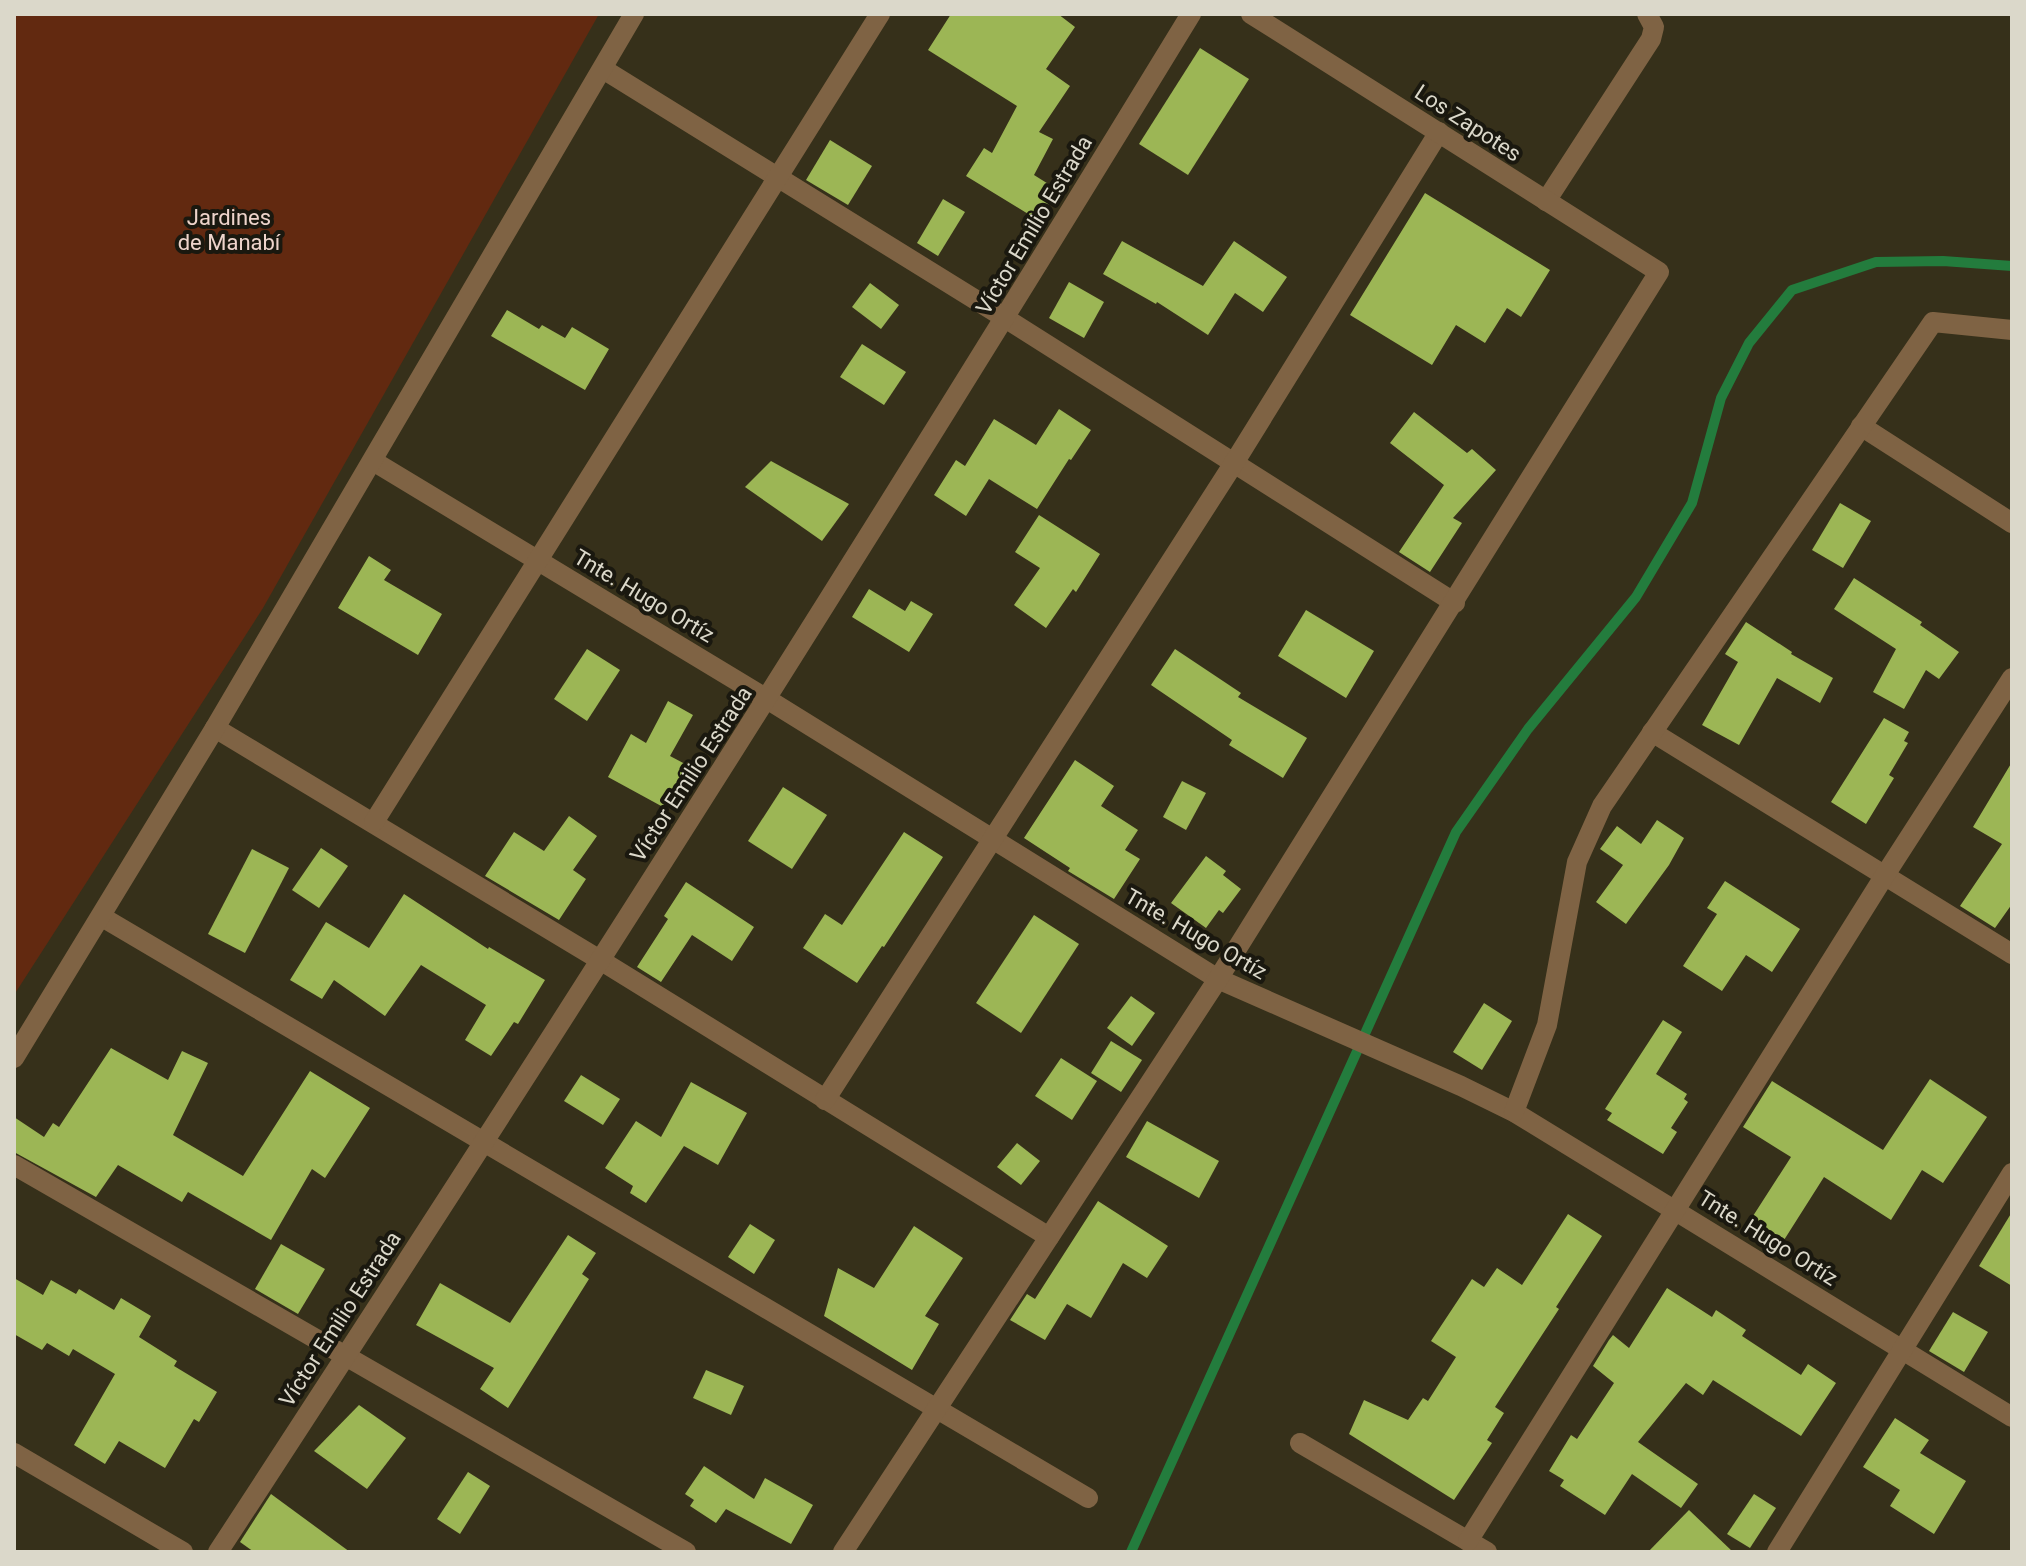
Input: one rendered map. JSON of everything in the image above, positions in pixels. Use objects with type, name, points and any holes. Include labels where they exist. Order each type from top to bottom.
[{"type":"street","points":[[14,1058],[215,728],[634,14]]},
{"type":"street","points":[[374,822],[880,14]]},
{"type":"street","name":"Víctor Emilio Estrada","points":[[218,1552],[767,699],[1191,14]]},
{"type":"street","name":"Los Zapotes","points":[[1251,14],[1659,272],[1455,603]]},
{"type":"street","points":[[1546,201],[1651,39],[1654,27],[1647,14]]},
{"type":"street","points":[[603,69],[1005,318],[1455,603],[1218,979],[843,1552]]},
{"type":"street","points":[[825,1100],[1234,463],[1439,132]]},
{"type":"street","points":[[1514,1112],[1547,1025],[1577,862],[1602,806],[1933,322],[2012,330]]},
{"type":"street","points":[[1861,426],[2012,523]]},
{"type":"street","name":"Tnte. Hugo Ortíz","points":[[373,461],[767,699],[1218,979],[1514,1112],[2012,1417]]},
{"type":"street","points":[[1468,1541],[2012,678]]},
{"type":"street","points":[[215,728],[374,822],[1049,1237]]},
{"type":"street","points":[[1652,732],[2012,954]]},
{"type":"street","points":[[102,917],[1088,1498]]},
{"type":"street","points":[[14,1165],[686,1552]]},
{"type":"street","points":[[1777,1552],[2012,1173]]},
{"type":"street","points":[[1300,1443],[1487,1552]]},
{"type":"street","points":[[14,1453],[183,1552]]},
{"type":"green space","name":"Jardines de Manabí","points":[[14,14],[599,14],[263,608],[14,995]]},
{"type":"building","points":[[951,14],[1058,14],[1075,27],[1046,69],[1070,86],[1039,132],[1053,139],[1034,175],[1058,190],[1038,220],[966,176],[984,148],[992,153],[1017,106],[928,50]]},
{"type":"building","points":[[1200,48],[1249,79],[1188,175],[1139,144]]},
{"type":"building","points":[[830,140],[872,166],[848,205],[806,180]]},
{"type":"building","points":[[1425,193],[1550,270],[1521,317],[1507,308],[1485,343],[1456,325],[1432,365],[1350,315]]},
{"type":"building","points":[[943,199],[965,212],[938,256],[917,243]]},
{"type":"building","points":[[1122,241],[1203,286],[1234,241],[1287,277],[1263,312],[1235,293],[1208,335],[1157,302],[1103,274]]},
{"type":"building","points":[[1069,282],[1104,302],[1084,338],[1049,318]]},
{"type":"building","points":[[870,283],[899,305],[881,329],[852,307]]},
{"type":"building","points":[[507,310],[539,329],[542,325],[565,338],[572,327],[609,349],[585,390],[491,336]]},
{"type":"building","points":[[862,344],[906,372],[884,405],[840,377]]},
{"type":"building","points":[[1059,409],[1091,430],[1037,509],[989,479],[966,516],[934,495],[956,460],[965,466],[994,419],[1036,445]]},
{"type":"building","points":[[1414,412],[1467,453],[1472,449],[1496,470],[1453,518],[1462,523],[1430,572],[1399,552],[1444,485],[1390,443]]},
{"type":"building","points":[[771,461],[849,504],[822,541],[745,487]]},
{"type":"building","points":[[1840,503],[1871,521],[1843,568],[1812,550]]},
{"type":"building","points":[[1039,515],[1100,554],[1076,592],[1073,589],[1046,628],[1014,605],[1040,568],[1015,552]]},
{"type":"building","points":[[369,556],[391,570],[384,580],[442,614],[418,655],[338,608]]},
{"type":"building","points":[[1854,578],[1922,622],[1920,625],[1959,652],[1939,679],[1926,670],[1904,709],[1873,692],[1896,649],[1834,609]]},
{"type":"building","points":[[869,589],[905,611],[911,601],[933,614],[909,652],[852,617]]},
{"type":"building","points":[[1306,610],[1374,651],[1346,698],[1278,656]]},
{"type":"building","points":[[1746,622],[1791,654],[1833,678],[1820,703],[1777,678],[1739,745],[1702,725],[1738,662],[1725,654]]},
{"type":"building","points":[[587,649],[620,670],[587,721],[554,699]]},
{"type":"building","points":[[1175,649],[1241,693],[1238,697],[1307,738],[1283,778],[1229,745],[1232,740],[1151,685]]},
{"type":"building","points":[[668,701],[693,715],[670,756],[687,765],[663,807],[608,777],[631,734],[646,743]]},
{"type":"building","points":[[1884,718],[1909,732],[1904,741],[1908,743],[1889,775],[1894,778],[1866,824],[1831,802]]},
{"type":"building","points":[[1075,760],[1114,786],[1101,806],[1138,830],[1125,850],[1140,859],[1114,899],[1068,871],[1070,868],[1024,838]]},
{"type":"building","points":[[2012,762],[2012,904],[1995,928],[1960,906],[2002,844],[1973,827]]},
{"type":"building","points":[[1182,781],[1206,793],[1186,830],[1163,817]]},
{"type":"building","points":[[783,787],[827,815],[792,869],[748,841]]},
{"type":"building","points":[[569,816],[597,836],[573,870],[586,879],[559,920],[485,876],[514,832],[544,851]]},
{"type":"building","points":[[1657,820],[1684,838],[1669,865],[1626,924],[1596,902],[1623,865],[1600,849],[1617,826],[1641,844]]},
{"type":"building","points":[[904,832],[943,857],[857,983],[803,948],[825,914],[842,925]]},
{"type":"building","points":[[321,848],[348,866],[319,908],[292,890]]},
{"type":"building","points":[[252,849],[289,868],[245,953],[208,934]]},
{"type":"building","points":[[1206,856],[1226,871],[1223,875],[1241,889],[1223,913],[1219,910],[1206,928],[1171,903]]},
{"type":"building","points":[[1725,881],[1800,929],[1772,972],[1746,955],[1722,991],[1683,966],[1717,914],[1707,908]]},
{"type":"building","points":[[686,882],[754,927],[732,961],[692,935],[661,982],[637,967],[668,919],[664,916]]},
{"type":"building","points":[[404,894],[488,949],[545,980],[518,1024],[514,1022],[491,1056],[465,1040],[486,1005],[421,965],[385,1016],[334,980],[322,999],[290,980],[326,922],[369,948]]},
{"type":"building","points":[[1034,915],[1079,944],[1021,1033],[976,1003]]},
{"type":"building","points":[[1131,996],[1155,1013],[1132,1046],[1107,1028]]},
{"type":"building","points":[[1484,1003],[1512,1021],[1482,1070],[1453,1052]]},
{"type":"building","points":[[1663,1020],[1682,1032],[1656,1074],[1687,1094],[1684,1099],[1688,1102],[1671,1128],[1677,1132],[1663,1154],[1607,1120],[1612,1113],[1605,1109]]},
{"type":"building","points":[[1111,1041],[1142,1060],[1121,1092],[1091,1073]]},
{"type":"building","points":[[111,1048],[168,1080],[182,1051],[208,1063],[173,1135],[243,1176],[310,1071],[370,1108],[325,1178],[312,1169],[271,1240],[188,1192],[182,1202],[118,1165],[96,1197],[14,1152],[14,1117],[44,1137],[53,1123],[59,1127]]},
{"type":"building","points":[[1061,1058],[1097,1081],[1072,1120],[1035,1096]]},
{"type":"building","points":[[581,1075],[620,1099],[603,1125],[564,1101]]},
{"type":"building","points":[[1930,1079],[1987,1117],[1943,1183],[1922,1170],[1891,1220],[1824,1177],[1777,1251],[1744,1230],[1791,1157],[1743,1127],[1772,1081],[1883,1150]]},
{"type":"building","points":[[691,1082],[747,1113],[718,1165],[684,1146],[646,1203],[630,1193],[633,1186],[605,1168],[636,1121],[661,1137]]},
{"type":"building","points":[[1147,1121],[1219,1161],[1199,1198],[1126,1157]]},
{"type":"building","points":[[1017,1143],[1040,1161],[1021,1185],[997,1167]]},
{"type":"building","points":[[1098,1201],[1168,1246],[1147,1278],[1123,1263],[1091,1318],[1067,1304],[1045,1340],[1010,1320],[1027,1294],[1035,1299]]},
{"type":"building","points":[[2012,1212],[2012,1286],[1979,1266]]},
{"type":"building","points":[[1568,1214],[1602,1236],[1495,1407],[1504,1413],[1487,1440],[1492,1443],[1454,1500],[1349,1434],[1364,1400],[1408,1420],[1423,1398],[1428,1401],[1456,1357],[1431,1341],[1472,1279],[1484,1287],[1497,1268],[1522,1285]]},
{"type":"building","points":[[750,1224],[775,1240],[754,1274],[728,1257]]},
{"type":"building","points":[[914,1226],[963,1258],[925,1316],[939,1324],[912,1370],[824,1316],[838,1268],[874,1288]]},
{"type":"building","points":[[568,1235],[596,1253],[582,1274],[589,1279],[508,1408],[480,1389],[494,1368],[416,1325],[440,1283],[510,1323]]},
{"type":"building","points":[[281,1244],[325,1269],[298,1314],[255,1289]]},
{"type":"building","points":[[14,1278],[43,1295],[51,1280],[76,1294],[79,1289],[114,1310],[121,1298],[151,1316],[139,1337],[177,1361],[174,1366],[217,1392],[199,1422],[194,1419],[165,1468],[119,1441],[105,1464],[74,1445],[115,1374],[73,1349],[69,1356],[47,1343],[42,1350],[14,1334]]},
{"type":"building","points":[[1667,1288],[1712,1317],[1716,1310],[1746,1330],[1742,1336],[1801,1375],[1808,1364],[1836,1383],[1801,1436],[1713,1380],[1703,1395],[1686,1383],[1638,1442],[1698,1484],[1681,1508],[1632,1474],[1605,1515],[1560,1486],[1564,1480],[1549,1471],[1571,1435],[1577,1439],[1614,1383],[1593,1366],[1609,1340],[1613,1335],[1629,1348]]},
{"type":"building","points":[[1953,1312],[1988,1332],[1964,1372],[1929,1351]]},
{"type":"building","points":[[706,1370],[744,1386],[731,1415],[693,1398]]},
{"type":"building","points":[[359,1405],[406,1438],[367,1489],[314,1451]]},
{"type":"building","points":[[1895,1418],[1929,1440],[1920,1453],[1966,1481],[1934,1534],[1890,1506],[1900,1490],[1863,1467]]},
{"type":"building","points":[[704,1466],[754,1499],[765,1478],[813,1505],[791,1544],[726,1509],[716,1523],[690,1506],[694,1500],[685,1494]]},
{"type":"building","points":[[468,1472],[490,1486],[460,1534],[437,1519]]},
{"type":"building","points":[[271,1494],[350,1552],[254,1552],[240,1542]]},
{"type":"building","points":[[1754,1494],[1776,1508],[1750,1548],[1727,1534]]},
{"type":"building","points":[[1689,1510],[1733,1552],[1648,1552]]},
{"type":"waterway","points":[[1131,1552],[1456,832],[1528,729],[1636,597],[1692,503],[1721,398],[1749,343],[1792,290],[1876,262],[1943,261],[2012,266]]}]
